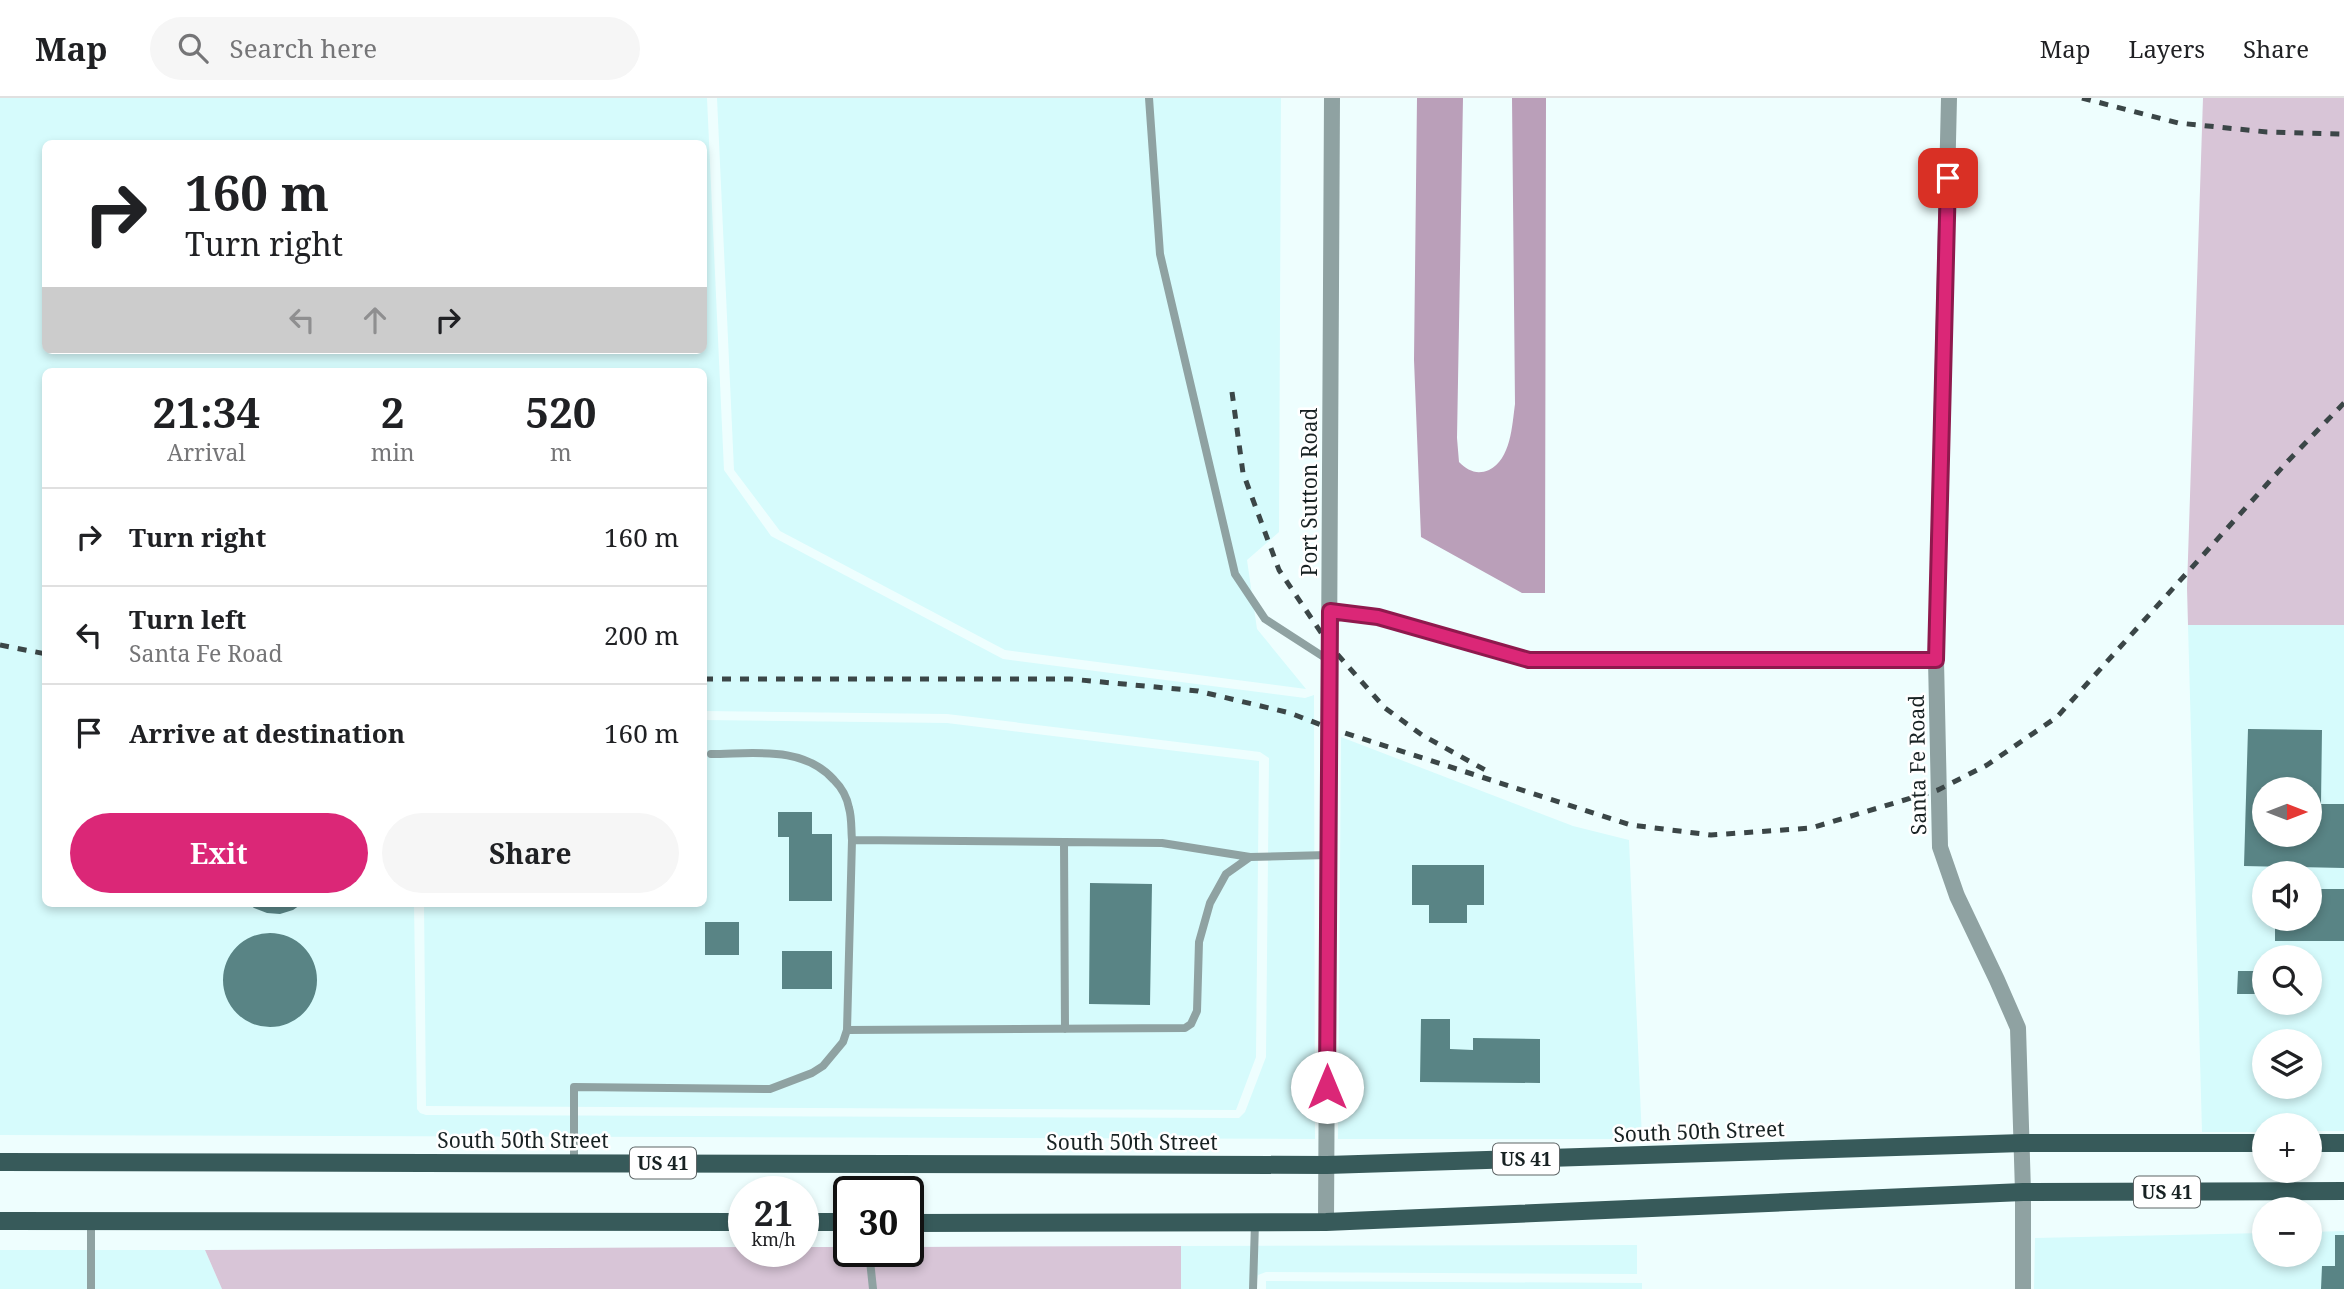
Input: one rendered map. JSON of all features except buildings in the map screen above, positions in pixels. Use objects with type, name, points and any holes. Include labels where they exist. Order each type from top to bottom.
[{"type":"main road","name":"South 50th Street","points":[[0,1162],[1327,1165],[2022,1143],[2252,1143]]},
{"type":"main road","points":[[2322,1143],[2344,1143]]},
{"type":"main road","name":"US 41","points":[[924,1223],[1326,1222],[2023,1192],[2344,1191]]},
{"type":"main road","points":[[0,1221],[728,1222]]},
{"type":"street","name":"Port Sutton Road","points":[[1326,1222],[1332,98]]},
{"type":"street","name":"Santa Fe Road","points":[[1950,98],[1936,660],[1940,847],[1957,896],[2018,1028],[2023,1289]]},
{"type":"lane","points":[[1149,98],[1160,254],[1235,574],[1265,619],[1330,661]]},
{"type":"lane","points":[[1330,611],[1378,617],[1529,660],[1936,660]]},
{"type":"lane","points":[[574,1163],[574,1087],[771,1089],[823,1066],[843,1042],[847,1030],[852,840],[849,807],[844,794],[822,768],[805,759],[787,754],[711,754]]},
{"type":"lane","points":[[852,840],[1162,843],[1250,857],[1328,855]]},
{"type":"lane","points":[[1064,842],[1065,1029]]},
{"type":"lane","points":[[847,1030],[1178,1029],[1191,1024],[1196,1011],[1199,942],[1210,903],[1226,874],[1250,857]]},
{"type":"lane","points":[[91,1221],[91,1289]]},
{"type":"lane","points":[[1254,1289],[1255,1223]]},
{"type":"lane","points":[[871,1267],[873,1289]]},
{"type":"shaded area","points":[[0,98],[707,98],[724,470],[771,536],[1003,659],[1305,698],[1314,695],[1315,1139],[0,1135]]},
{"type":"shaded area","points":[[717,98],[1281,98],[1279,532],[1247,560],[1257,629],[1306,689],[1005,650],[780,531],[734,470]]},
{"type":"shaded area","points":[[1417,98],[1463,98],[1457,438],[1459,462],[1469,470],[1481,472],[1496,465],[1506,450],[1515,404],[1512,98],[1546,98],[1545,593],[1522,593],[1421,537],[1414,360]]},
{"type":"shaded area","points":[[2203,98],[2344,98],[2344,625],[2188,625]]},
{"type":"shaded area","points":[[2188,625],[2344,625],[2344,1131],[2322,1131],[2322,1113],[2252,1113],[2252,1132],[2202,1132]]},
{"type":"shaded area","points":[[707,720],[947,723],[1259,761],[1256,1057],[1236,1110],[426,1106],[424,907],[707,907]]},
{"type":"shaded area","points":[[1341,737],[1573,826],[1629,840],[1642,1139],[1338,1139]]},
{"type":"shaded area","points":[[2344,1231],[2344,1289],[2034,1289],[2035,1238],[2252,1233],[2252,1267],[2322,1267],[2322,1232]]},
{"type":"shaded area","points":[[1637,1245],[1637,1274],[1266,1272],[1258,1275],[1255,1289],[1181,1289],[1181,1246]]},
{"type":"shaded area","points":[[1181,1246],[1181,1289],[222,1289],[205,1250],[728,1247],[728,1267],[819,1267],[819,1247],[833,1247],[833,1267],[924,1267],[924,1247]]},
{"type":"shaded area","points":[[0,1250],[205,1250],[222,1289],[0,1289]]},
{"type":"shaded area","points":[[1266,1281],[1642,1283],[1642,1289],[1266,1289]]},
{"type":"railway","points":[[2082,98],[2178,123],[2267,132],[2344,134]]},
{"type":"railway","points":[[1232,392],[1243,473],[1279,570],[1330,646],[1385,708],[1422,735],[1487,771]]},
{"type":"railway","points":[[707,679],[1070,679],[1198,691],[1290,713],[1631,825],[1711,835],[1811,828],[1938,790],[1987,765],[2057,717],[2287,462],[2344,403]]},
{"type":"railway","points":[[0,645],[42,653]]},
{"type":"route","points":[[1327,1087],[1330,611],[1378,617],[1529,660],[1936,660],[1948,178]]}]
